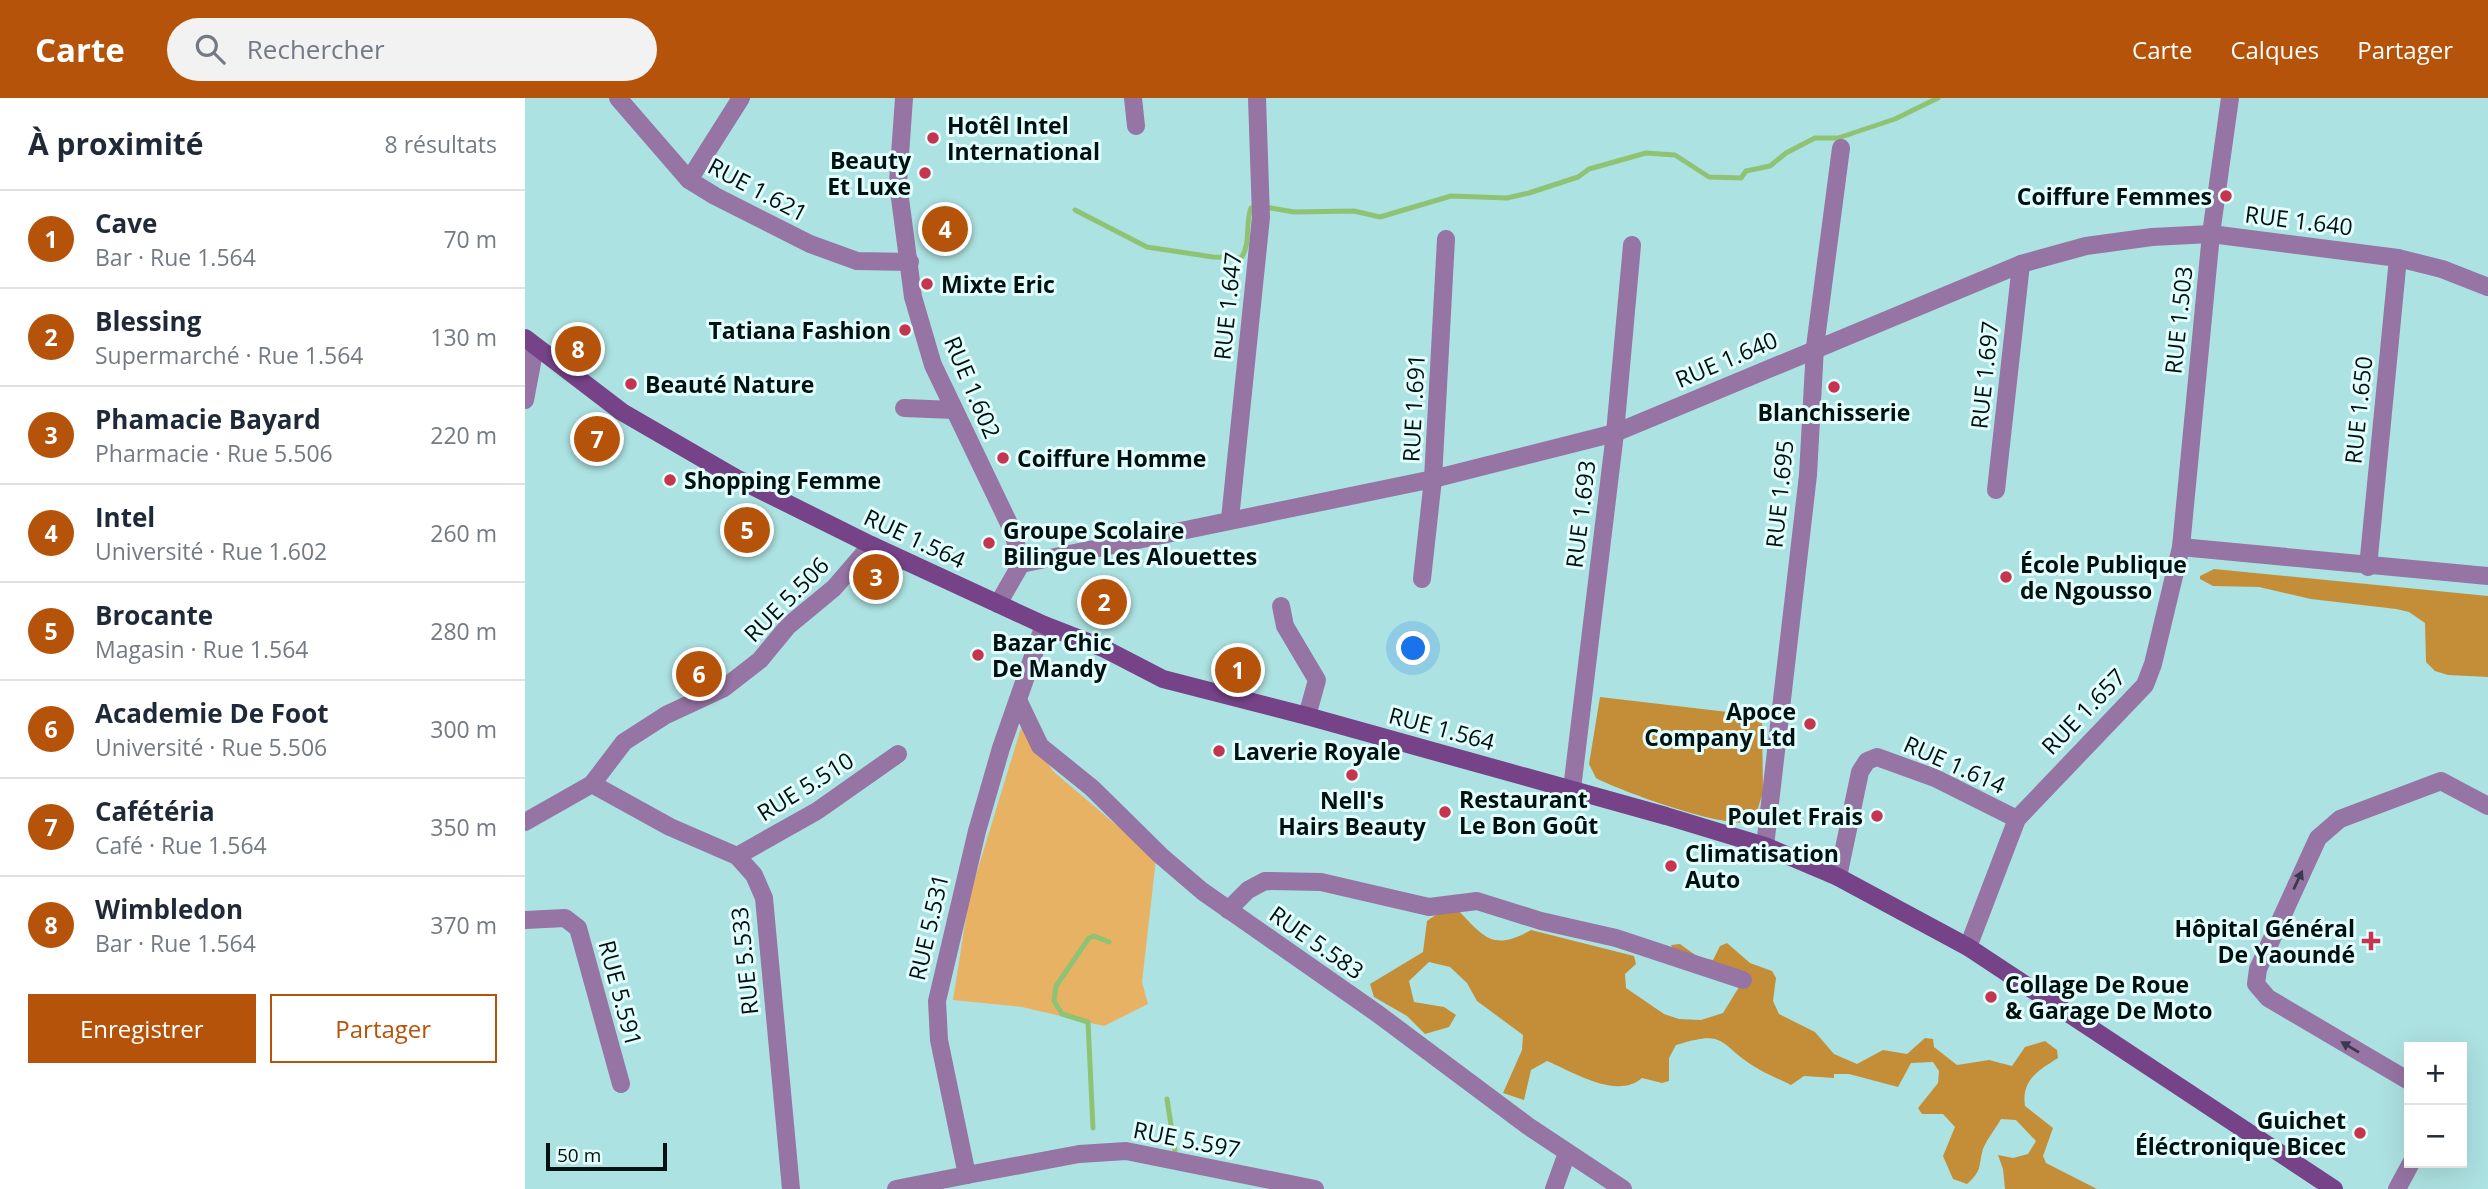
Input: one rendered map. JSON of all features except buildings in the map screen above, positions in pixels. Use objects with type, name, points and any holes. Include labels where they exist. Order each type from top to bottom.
[{"type":"main road","name":"RUE 1.564","points":[[530,343],[655,432],[736,478],[871,545],[1044,625],[1103,648],[1163,679],[1572,789],[1765,846],[1838,877],[1968,947],[2334,1189]]},
{"type":"street","name":"RUE 1.621","points":[[618,98],[688,180],[810,244],[857,261],[910,262]]},
{"type":"street","points":[[688,180],[741,98]]},
{"type":"street","name":"RUE 1.602","points":[[904,98],[898,183],[913,298],[933,365],[1013,532],[1021,564]]},
{"type":"street","points":[[1133,98],[1136,126]]},
{"type":"street","name":"RUE 1.647","points":[[1230,519],[1261,217],[1257,98]]},
{"type":"street","name":"RUE 1.503","points":[[2181,547],[2211,234],[2231,98]]},
{"type":"street","name":"RUE 1.695","points":[[1765,846],[1808,475],[1815,347],[1841,148]]},
{"type":"street","name":"RUE 1.640","points":[[1021,564],[1433,479],[1615,432],[2021,264],[2086,246],[2152,237],[2211,234],[2398,258],[2442,269],[2488,287]]},
{"type":"street","name":"RUE 1.691","points":[[1422,579],[1433,479],[1446,239]]},
{"type":"street","name":"RUE 1.693","points":[[1572,789],[1615,432],[1632,245]]},
{"type":"street","name":"RUE 1.650","points":[[2368,567],[2398,258]]},
{"type":"street","name":"RUE 1.697","points":[[1996,491],[2021,264]]},
{"type":"street","points":[[525,400],[530,343]]},
{"type":"street","points":[[904,408],[954,410]]},
{"type":"street","name":"RUE 5.506","points":[[525,822],[592,784],[624,742],[666,715],[724,688],[760,660],[788,626],[834,588],[871,545]]},
{"type":"street","points":[[2181,547],[2368,567],[2488,576]]},
{"type":"street","name":"RUE 1.657","points":[[1968,947],[2017,819],[2145,685],[2153,664],[2181,547]]},
{"type":"street","points":[[998,604],[1021,564]]},
{"type":"street","points":[[1281,606],[1285,626],[1317,680],[1307,716]]},
{"type":"street","name":"RUE 5.531","points":[[967,1175],[939,1040],[937,1001],[977,831],[1044,625]]},
{"type":"street","name":"RUE 5.583","points":[[1018,700],[1040,746],[1092,789],[1160,855],[1228,910],[1378,1014],[1567,1153],[1623,1189]]},
{"type":"street","name":"RUE 5.510","points":[[737,856],[817,811],[898,754]]},
{"type":"street","name":"RUE 1.614","points":[[1838,877],[1860,772],[1867,761],[1877,757],[1935,778],[2017,819]]},
{"type":"street","points":[[2404,1079],[2267,998],[2256,984],[2258,969],[2318,838],[2340,819],[2441,781],[2488,806]]},
{"type":"street","name":"RUE 5.533","points":[[592,784],[670,827],[737,856],[754,875],[764,898],[790,1189]]},
{"type":"street","points":[[1228,910],[1248,890],[1265,881],[1321,882],[1429,907],[1477,901],[1616,938],[1743,980]]},
{"type":"street","name":"RUE 5.591","points":[[525,920],[565,918],[577,928],[621,1084]]},
{"type":"street","name":"RUE 5.597","points":[[967,1175],[1079,1154],[1126,1151],[1315,1189]]},
{"type":"street","points":[[1554,1189],[1567,1153]]},
{"type":"street","points":[[2397,1189],[2408,1168]]},
{"type":"street","points":[[896,1189],[967,1175]]},
{"type":"shaded area","points":[[2214,569],[2488,596],[2488,677],[2448,675],[2435,671],[2426,662],[2425,623],[2409,612],[2311,599],[2259,587],[2213,586],[2200,579],[2200,576]]},
{"type":"shaded area","points":[[1600,697],[1762,716],[1763,792],[1754,821],[1742,823],[1701,816],[1628,792],[1596,778],[1589,764]]},
{"type":"shaded area","points":[[1021,728],[1054,772],[1156,859],[1142,982],[1148,1004],[1104,1026],[1022,1007],[953,1000],[969,898]]},
{"type":"shaded area","points":[[1456,908],[1489,938],[1507,940],[1531,930],[1634,956],[1636,964],[1625,974],[1626,988],[1664,1014],[1679,1019],[1701,1020],[1723,1013],[1739,987],[1674,952],[1671,945],[1680,944],[1698,957],[1713,960],[1720,946],[1727,943],[1750,963],[1772,971],[1776,978],[1773,1001],[1779,1014],[1815,1032],[1834,1054],[1857,1064],[1883,1050],[1907,1054],[1925,1038],[1933,1039],[1934,1047],[1957,1065],[1989,1060],[2012,1066],[2025,1047],[2045,1041],[2057,1050],[2058,1058],[2033,1077],[2026,1089],[2025,1106],[2053,1128],[2043,1156],[2046,1163],[2097,1189],[2005,1189],[1998,1155],[2013,1158],[2028,1154],[2036,1141],[2016,1120],[2001,1119],[1983,1149],[1978,1171],[1967,1184],[1953,1179],[1943,1156],[1955,1127],[1943,1114],[1922,1114],[1918,1108],[1938,1083],[1939,1071],[1933,1062],[1911,1063],[1898,1087],[1849,1074],[1834,1074],[1834,1078],[1804,1076],[1791,1085],[1755,1067],[1720,1041],[1705,1038],[1676,1045],[1669,1058],[1669,1081],[1662,1083],[1642,1078],[1632,1084],[1608,1085],[1547,1061],[1531,1070],[1524,1100],[1503,1093],[1522,1050],[1523,1035],[1477,1001],[1467,983],[1450,967],[1429,962],[1409,981],[1414,1002],[1444,1007],[1456,1015],[1449,1027],[1425,1034],[1407,1016],[1374,997],[1370,984],[1423,952],[1427,921],[1440,912]]},
{"type":"waterway","points":[[1075,210],[1147,247],[1213,257],[1241,258],[1246,247],[1251,208],[1265,207],[1294,212],[1354,211],[1380,217],[1451,196],[1507,198],[1529,193],[1578,177],[1589,169],[1646,153],[1675,155],[1709,177],[1741,178],[1746,171],[1770,166],[1786,153],[1815,138],[1838,138],[1895,119],[1938,98]]},
{"type":"waterway","points":[[1093,1128],[1088,1022],[1062,1014],[1054,1001],[1056,986],[1089,938],[1094,936],[1109,942]]},
{"type":"waterway","points":[[1167,1099],[1175,1151]]},
{"type":"place","name":"Hotêl Intel International","points":[[933,138]]},
{"type":"place","name":"Beauty Et Luxe","points":[[925,173]]},
{"type":"place","name":"Coiffure Femmes","points":[[2226,196]]},
{"type":"place","name":"Intel","points":[[945,229]]},
{"type":"place","name":"Mixte Eric","points":[[927,284]]},
{"type":"place","name":"Tatiana Fashion","points":[[905,330]]},
{"type":"place","name":"Wimbledon","points":[[578,349]]},
{"type":"place","name":"Beauté Nature","points":[[631,384]]},
{"type":"place","name":"Blanchisserie","points":[[1834,387]]},
{"type":"place","name":"Cafétéria","points":[[597,439]]},
{"type":"place","name":"Coiffure Homme","points":[[1003,458]]},
{"type":"place","name":"Shopping Femme","points":[[670,480]]},
{"type":"place","name":"Brocante","points":[[747,530]]},
{"type":"place","name":"Groupe Scolaire Bilingue Les Alouettes","points":[[989,543]]},
{"type":"place","name":"Phamacie Bayard","points":[[876,577]]},
{"type":"place","name":"École Publique de Ngousso","points":[[2006,577]]},
{"type":"place","name":"Blessing","points":[[1104,602]]},
{"type":"place","name":"Bazar Chic De Mandy","points":[[978,655]]},
{"type":"place","name":"Cave","points":[[1238,670]]},
{"type":"place","name":"Academie De Foot","points":[[699,674]]},
{"type":"place","name":"Apoce Company Ltd","points":[[1810,724]]},
{"type":"place","name":"Laverie Royale","points":[[1219,751]]},
{"type":"place","name":"Nell's Hairs Beauty","points":[[1352,775]]},
{"type":"place","name":"Restaurant Le Bon Goût","points":[[1445,812]]},
{"type":"place","name":"Poulet Frais","points":[[1877,816]]},
{"type":"place","name":"Climatisation Auto","points":[[1671,866]]},
{"type":"place","name":"Hôpital Général De Yaoundé","points":[[2371,941]]},
{"type":"place","name":"Collage De Roue & Garage De Moto","points":[[1991,997]]},
{"type":"place","name":"Guichet Éléctronique Bicec","points":[[2360,1133]]}]
